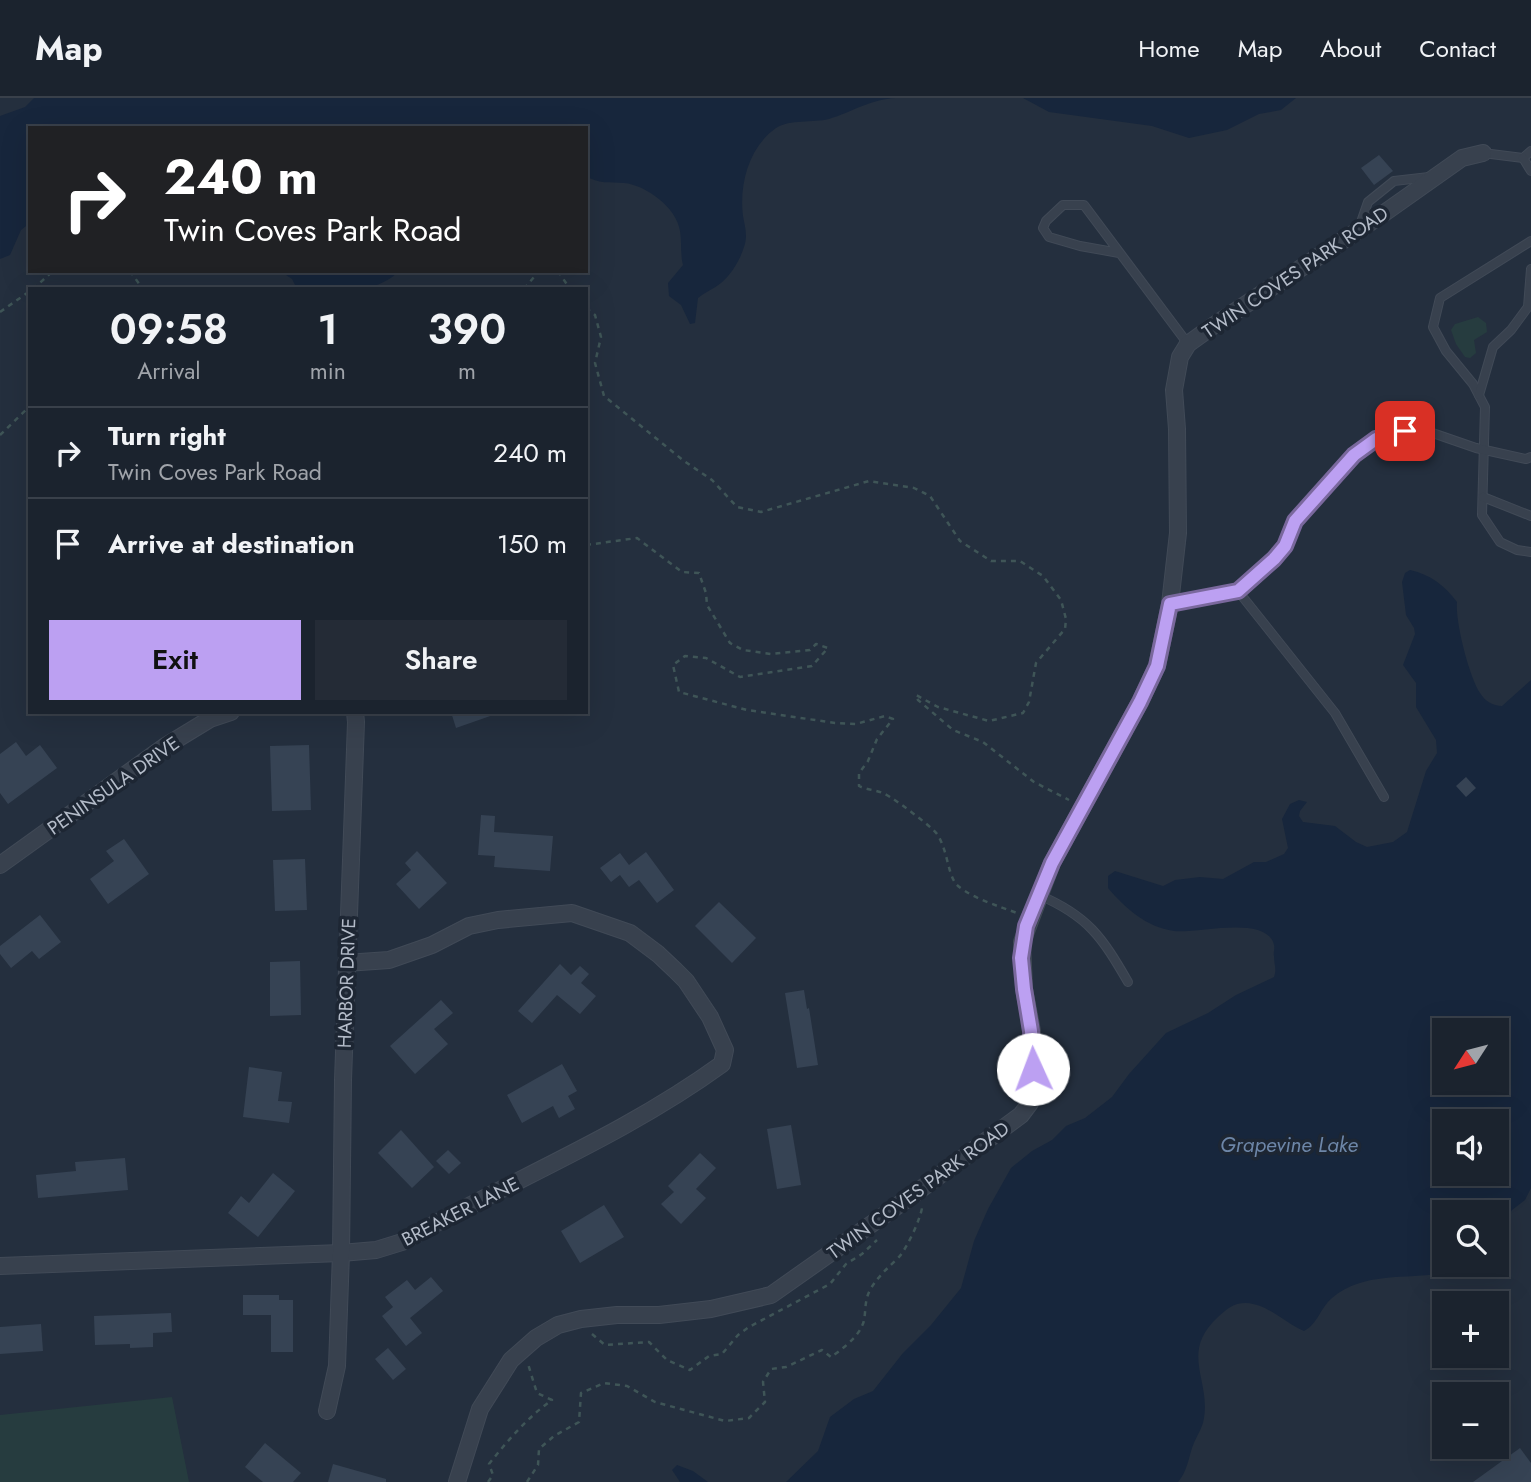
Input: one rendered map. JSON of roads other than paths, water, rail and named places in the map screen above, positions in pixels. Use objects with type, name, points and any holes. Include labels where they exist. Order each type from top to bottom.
[{"type":"street","name":"TWIN COVES PARK ROAD","points":[[457,1482],[480,1409],[511,1360],[536,1338],[558,1325],[581,1319],[711,1309],[771,1295],[1021,1115],[1030,1103],[1033,1088],[1031,1031],[1024,989],[1022,942],[1052,863],[1157,666],[1170,604],[1178,533],[1174,390],[1180,356],[1188,344],[1462,158],[1483,153]]},
{"type":"street","name":"PENINSULA DRIVE","points":[[0,865],[164,747],[210,719],[225,714]]},
{"type":"street","name":"HARBOR DRIVE","points":[[327,1411],[337,1366],[342,1080],[355,714]]},
{"type":"street","name":"BREAKER LANE","points":[[0,1266],[376,1250],[402,1242],[617,1131],[680,1095],[723,1064],[725,1050],[710,1017],[686,981],[675,970],[630,933],[572,913],[498,920],[469,926],[432,946],[389,960],[346,962]]},
{"type":"lane","points":[[1483,153],[1523,158],[1531,151]]},
{"type":"lane","points":[[1523,158],[1531,171]]},
{"type":"lane","points":[[1119,253],[1049,237],[1044,228],[1046,221],[1063,205],[1084,205],[1188,344]]},
{"type":"lane","points":[[1531,241],[1440,298],[1433,327],[1446,351],[1473,384],[1485,407],[1480,449],[1482,515],[1500,542],[1517,550],[1531,552]]},
{"type":"lane","points":[[1479,395],[1493,347],[1511,330],[1528,307],[1531,269]]},
{"type":"lane","points":[[1170,604],[1238,591],[1285,546],[1295,521],[1330,480],[1354,455],[1376,439],[1421,429],[1480,449],[1526,459],[1531,457]]},
{"type":"lane","points":[[1483,497],[1531,516]]},
{"type":"lane","points":[[1238,591],[1335,713],[1384,797]]},
{"type":"lane","points":[[1039,895],[1064,906],[1091,925],[1128,982]]},
{"type":"water","points":[[34,98],[896,98],[870,103],[829,119],[782,125],[767,136],[753,156],[745,179],[742,204],[746,235],[742,252],[725,280],[698,298],[695,323],[690,324],[681,305],[669,296],[668,283],[683,265],[678,222],[667,206],[642,188],[588,177],[588,126],[28,126],[28,225],[21,230],[10,255],[0,259],[0,116],[25,107]]},
{"type":"water","points":[[1023,98],[1296,98],[1281,110],[1259,114],[1227,130],[1189,138],[1152,126],[1049,112]]},
{"type":"water","points":[[283,273],[396,273],[368,287],[296,287],[292,279]]},
{"type":"water","name":"Grapevine Lake","points":[[1410,570],[1418,572],[1442,586],[1457,602],[1460,635],[1467,662],[1480,693],[1487,701],[1502,706],[1531,680],[1531,1188],[1525,1200],[1509,1214],[1509,1200],[1432,1200],[1432,1275],[1371,1280],[1344,1289],[1332,1298],[1313,1324],[1304,1331],[1254,1304],[1237,1304],[1224,1311],[1206,1330],[1200,1343],[1198,1356],[1205,1408],[1203,1423],[1178,1482],[786,1482],[818,1451],[830,1417],[854,1399],[873,1391],[961,1288],[974,1241],[1011,1168],[1032,1151],[1052,1140],[1066,1126],[1085,1118],[1112,1097],[1166,1033],[1274,977],[1274,946],[1269,936],[1259,930],[1245,928],[1184,931],[1164,929],[1145,921],[1129,909],[1108,888],[1108,876],[1115,871],[1163,886],[1175,880],[1200,877],[1223,879],[1254,862],[1266,862],[1284,854],[1288,848],[1282,819],[1290,804],[1299,800],[1307,802],[1299,816],[1303,822],[1335,826],[1367,847],[1393,842],[1407,832],[1426,771],[1437,753],[1436,740],[1416,707],[1416,683],[1403,665],[1415,634],[1406,615],[1402,582],[1405,573]]},
{"type":"water","points":[[677,1465],[693,1471],[708,1482],[680,1482],[672,1470]]}]
